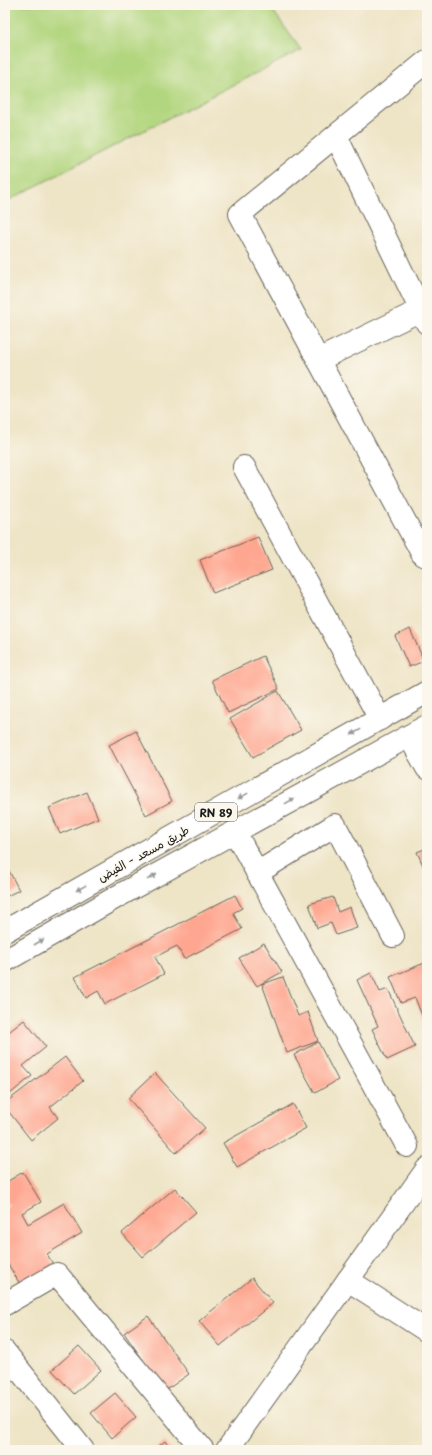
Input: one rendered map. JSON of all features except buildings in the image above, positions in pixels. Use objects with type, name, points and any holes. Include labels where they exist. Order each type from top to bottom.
[{"type":"street","points":[[427,61],[240,214],[423,555],[427,553]]},
{"type":"street","points":[[318,360],[425,313],[336,136]]},
{"type":"street","points":[[244,467],[380,719]]},
{"type":"street","name":"طريق مسعد - الفيض","points":[[5,931],[427,692]]},
{"type":"street","points":[[418,731],[427,768]]},
{"type":"street","name":"RN 89","points":[[5,961],[120,895],[418,731]]},
{"type":"street","points":[[257,873],[335,825],[393,936]]},
{"type":"street","points":[[235,832],[407,1146]]},
{"type":"street","points":[[227,1450],[427,1169]]},
{"type":"street","points":[[5,1304],[57,1274],[203,1450]]},
{"type":"street","points":[[348,1280],[427,1331]]},
{"type":"street","points":[[5,1352],[83,1450]]},
{"type":"green space","points":[[5,5],[269,5],[301,50],[5,202]]}]
